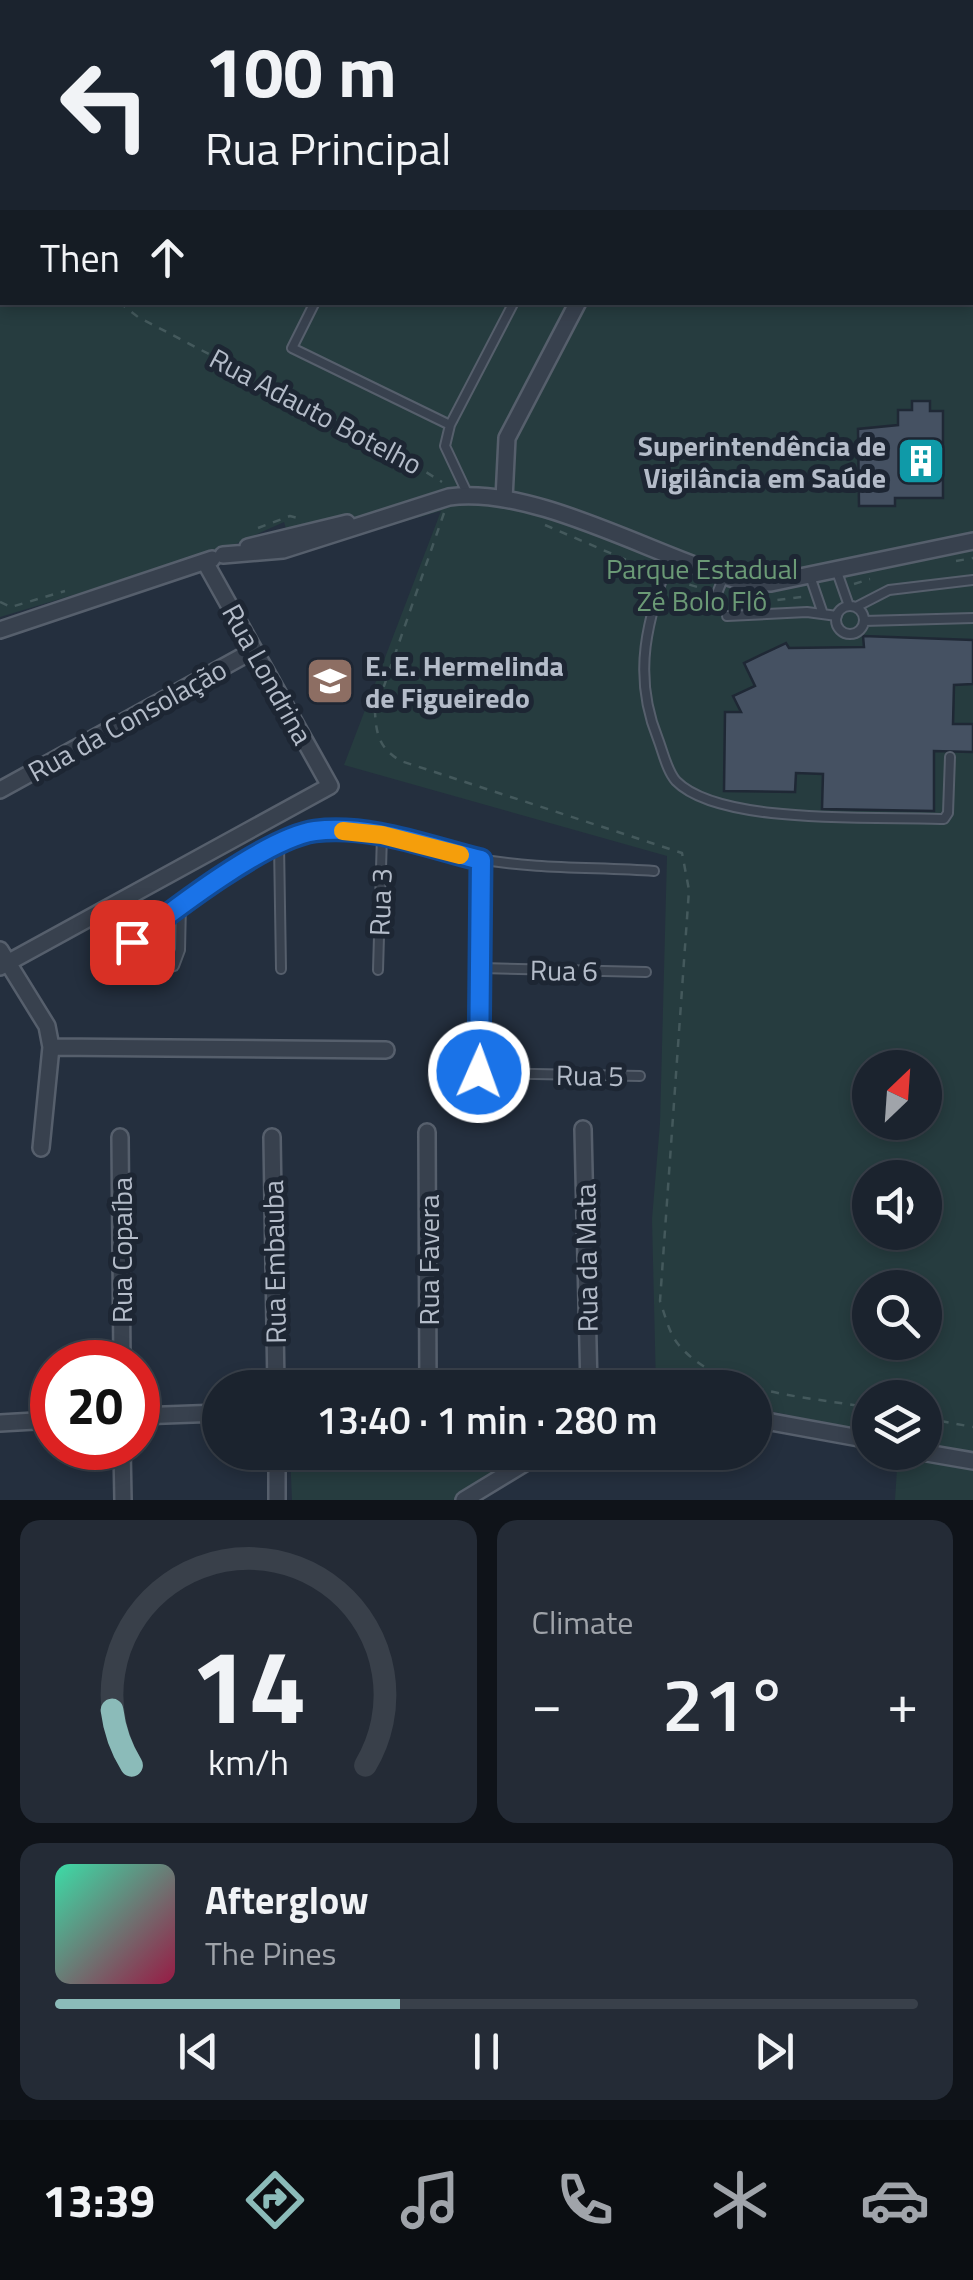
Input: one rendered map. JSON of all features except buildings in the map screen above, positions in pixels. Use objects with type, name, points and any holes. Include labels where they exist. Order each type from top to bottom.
[{"type":"street","points":[[504,499],[507,438],[576,305]]},
{"type":"street","name":"Rua Adauto Botelho","points":[[449,497],[468,494],[504,499],[754,583],[810,576],[973,541]]},
{"type":"street","points":[[0,630],[223,556],[283,550],[449,497]]},
{"type":"street","name":"Rua Londrina","points":[[112,908],[330,786],[205,562]]},
{"type":"street","name":"Rua da Consolação","points":[[0,790],[254,650]]},
{"type":"street","points":[[40,1148],[51,1047],[47,1026],[2,960],[112,908]]},
{"type":"street","points":[[51,1047],[386,1050]]},
{"type":"street","name":"Rua da Mata","points":[[584,1129],[590,1370]]},
{"type":"street","name":"Rua Favera","points":[[428,1132],[428,1370]]},
{"type":"street","name":"Rua Copaíba","points":[[120,1137],[122,1340]]},
{"type":"street","name":"Rua Embauba","points":[[272,1137],[276,1370]]},
{"type":"street","points":[[160,1415],[202,1414]]},
{"type":"street","points":[[0,1424],[30,1422]]},
{"type":"street","points":[[772,1422],[852,1436]]},
{"type":"street","points":[[942,1456],[973,1462]]},
{"type":"street","points":[[122,1470],[123,1500]]},
{"type":"street","points":[[277,1470],[277,1500]]},
{"type":"street","points":[[464,1500],[513,1470]]},
{"type":"lane","points":[[313,305],[292,348],[450,425]]},
{"type":"lane","points":[[468,494],[445,446],[450,425],[512,305]]},
{"type":"lane","points":[[670,555],[647,634],[641,676],[649,718],[673,778],[693,794],[708,801],[778,813],[944,819],[948,813],[950,757]]},
{"type":"lane","points":[[836,569],[852,607],[864,621]]},
{"type":"lane","points":[[714,601],[724,576]]},
{"type":"lane","points":[[810,576],[823,614]]},
{"type":"lane","points":[[726,616],[837,616],[890,590],[973,580]]},
{"type":"lane","points":[[837,616],[838,626],[850,634],[864,621],[973,618]]},
{"type":"lane","points":[[132,942],[182,903],[279,844],[312,831],[382,835],[481,860],[654,870]]},
{"type":"lane","name":"Rua 3","points":[[378,970],[382,835]]},
{"type":"lane","points":[[279,844],[281,969]]},
{"type":"lane","points":[[481,860],[481,968]]},
{"type":"lane","points":[[112,908],[152,970],[174,966],[180,950],[182,903]]},
{"type":"lane","name":"Rua 6","points":[[481,968],[646,972]]},
{"type":"lane","name":"Rua 5","points":[[481,968],[479,1072],[640,1076]]},
{"type":"path","name":"Rua Adauto Botelho","points":[[123,305],[138,317],[432,473],[449,497]]},
{"type":"path","points":[[942,1421],[973,1427]]},
{"type":"green space","name":"Parque Estadual Zé Bolo Flô","points":[[0,305],[973,305],[973,1500],[895,1500],[897,1470],[942,1470],[942,1380],[852,1380],[852,1428],[772,1412],[772,1370],[656,1370],[652,1219],[660,1123],[667,856],[344,765],[441,511],[293,553],[284,522],[220,551],[0,617]]},
{"type":"green space","points":[[291,1470],[503,1470],[455,1500],[292,1500]]},
{"type":"slow traffic","points":[[343,831],[382,835],[460,855]]},
{"type":"place","name":"Superintendência de Vigilância em Saúde","points":[[921,461]]},
{"type":"place","name":"E. E. Hermelinda de Figueiredo","points":[[330,681]]},
{"type":"route","points":[[132,942],[182,903],[279,844],[312,831],[382,835],[481,860],[479,1072]]}]
